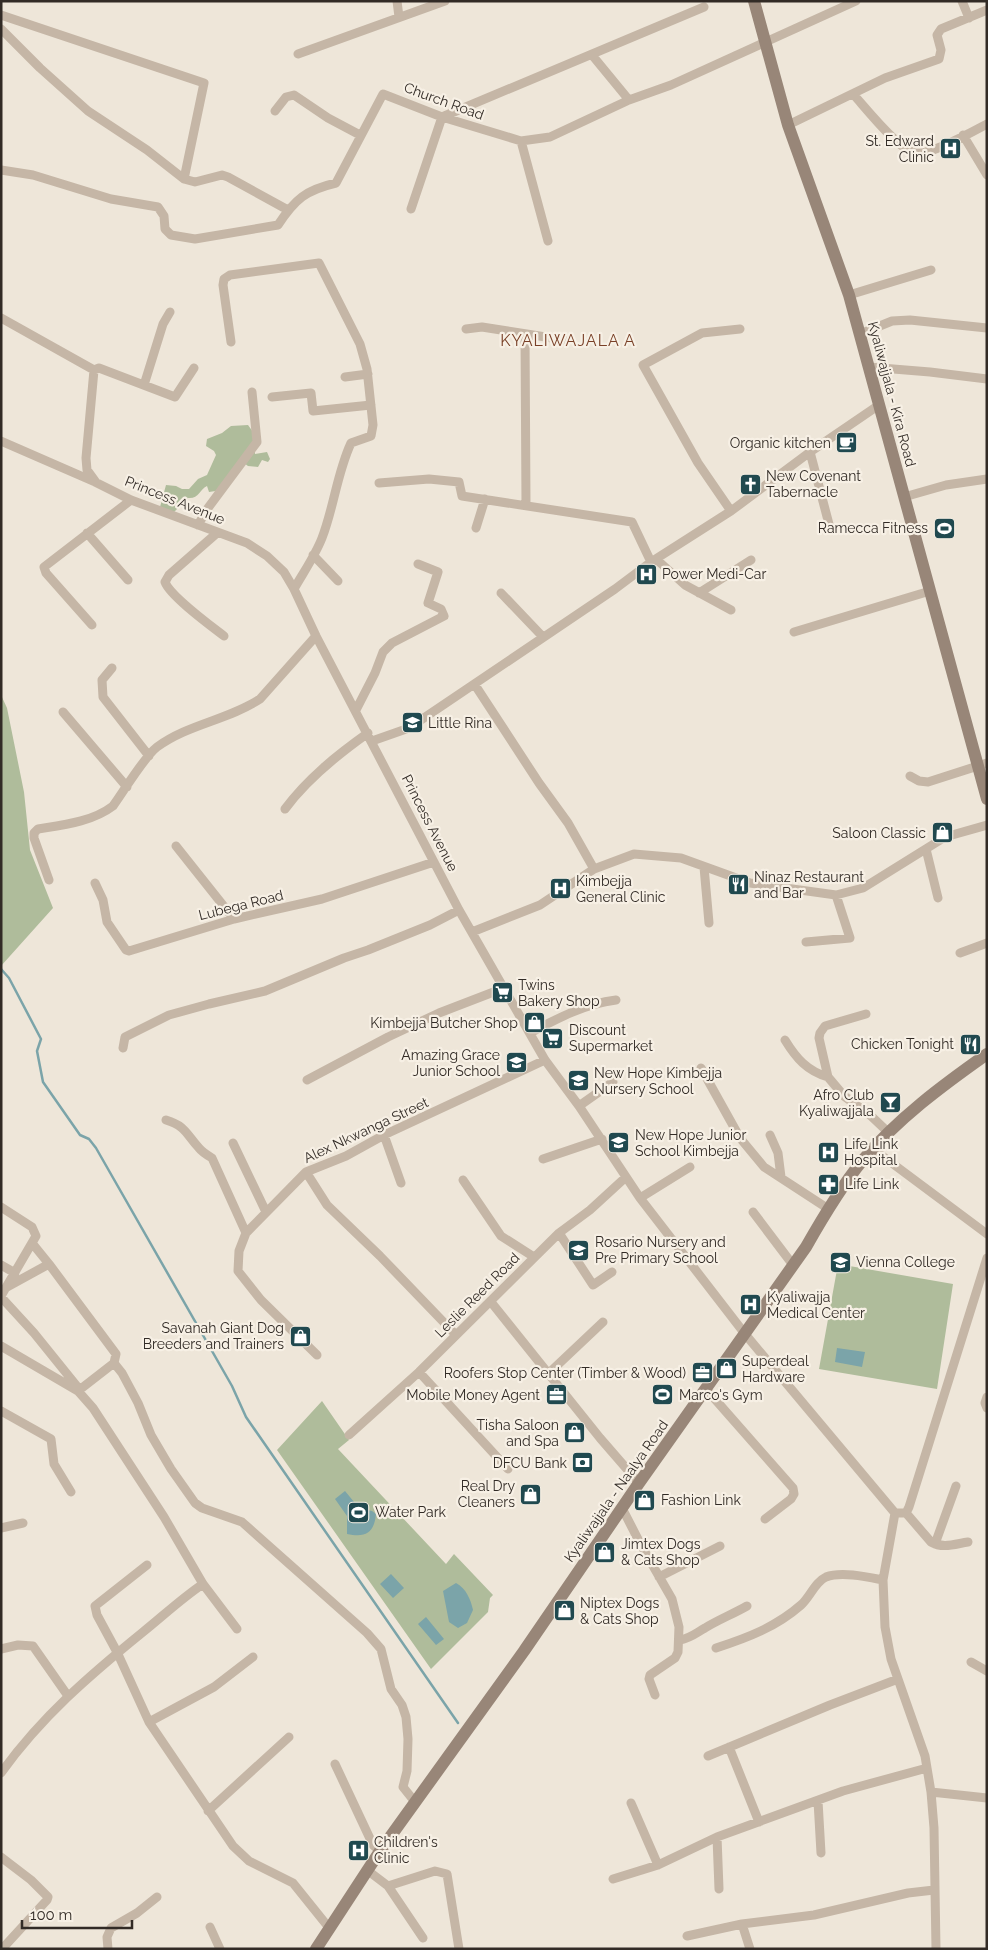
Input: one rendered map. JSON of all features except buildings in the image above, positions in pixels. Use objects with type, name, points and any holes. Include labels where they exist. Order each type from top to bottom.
[{"type":"main road","name":"Kyaliwajjala - Kira Road","points":[[754,1],[788,125],[849,295],[930,592],[983,765],[987,800]]},
{"type":"main road","name":"Kyaliwajjala - Naalya Road","points":[[316,1949],[380,1851],[523,1652],[639,1482],[806,1247],[827,1208],[862,1161],[925,1100],[987,1054]]},
{"type":"street","points":[[397,1],[399,17]]},
{"type":"street","points":[[298,54],[445,1]]},
{"type":"street","name":"Church Road","points":[[1,170],[33,175],[111,199],[158,206],[164,216],[165,229],[171,235],[194,239],[278,224],[288,210],[305,193],[336,182],[383,94],[442,117],[521,142],[550,137],[629,100],[670,85],[856,1]]},
{"type":"street","points":[[962,1],[969,18]]},
{"type":"street","points":[[412,209],[442,117],[704,7]]},
{"type":"street","points":[[788,125],[885,78],[939,59],[942,54],[937,35],[939,31],[987,10]]},
{"type":"street","points":[[1,15],[204,83],[184,179]]},
{"type":"street","points":[[1,29],[40,68],[83,106],[147,150],[184,179],[195,182],[228,176],[288,210]]},
{"type":"street","points":[[592,55],[629,100]]},
{"type":"street","points":[[853,94],[898,143],[907,150],[916,153],[931,151],[987,124]]},
{"type":"street","points":[[275,111],[286,97],[294,95],[328,118],[360,135]]},
{"type":"street","points":[[964,135],[987,175]]},
{"type":"street","points":[[521,142],[548,241]]},
{"type":"street","points":[[231,342],[223,285],[224,278],[230,275],[319,263],[360,344],[368,374],[373,425],[371,436],[351,443],[346,453],[322,540],[294,589]]},
{"type":"street","points":[[849,295],[931,270]]},
{"type":"street","points":[[144,385],[163,324],[170,312]]},
{"type":"street","points":[[1,318],[94,370],[99,368],[175,397],[194,368]]},
{"type":"street","points":[[860,334],[892,321],[910,320],[987,328]]},
{"type":"street","points":[[466,329],[482,328],[564,340]]},
{"type":"street","points":[[731,510],[698,463],[643,365],[702,333],[740,329]]},
{"type":"street","points":[[525,334],[526,505]]},
{"type":"street","points":[[869,367],[987,379]]},
{"type":"street","points":[[94,370],[86,458],[87,470],[95,482]]},
{"type":"street","points":[[345,377],[368,374]]},
{"type":"street","points":[[198,525],[208,508],[257,442],[252,392]]},
{"type":"street","points":[[272,397],[311,393],[313,411],[372,405]]},
{"type":"street","points":[[285,809],[293,798],[337,755],[370,737],[410,728],[615,589],[653,561],[731,510],[810,452],[879,405]]},
{"type":"street","name":"Princess Avenue","points":[[1,441],[95,482],[131,500],[247,543],[267,556],[284,572],[459,910],[545,1060],[602,1139],[640,1198],[745,1334],[895,1513]]},
{"type":"street","points":[[810,452],[830,528]]},
{"type":"street","points":[[379,483],[429,479],[459,482],[462,496],[632,522],[653,561],[684,585],[731,610]]},
{"type":"street","points":[[904,497],[946,485],[987,479]]},
{"type":"street","points":[[476,528],[485,499]]},
{"type":"street","points":[[92,624],[44,569],[46,564],[131,500]]},
{"type":"street","points":[[87,533],[128,580]]},
{"type":"street","points":[[217,533],[169,575],[166,582],[168,588],[176,596],[224,636]]},
{"type":"street","points":[[313,555],[338,581]]},
{"type":"street","points":[[699,593],[751,560]]},
{"type":"street","points":[[356,710],[375,673],[383,652],[392,643],[444,616],[441,609],[428,603],[438,572],[418,564]]},
{"type":"street","points":[[794,632],[930,592]]},
{"type":"street","points":[[501,593],[543,637]]},
{"type":"street","points":[[49,880],[34,838],[34,834],[38,829],[76,822],[104,812],[113,806],[156,748],[183,732],[249,706],[260,699],[316,636]]},
{"type":"street","points":[[112,668],[102,680],[103,697],[149,756]]},
{"type":"street","points":[[475,685],[539,783],[568,823],[594,869]]},
{"type":"street","points":[[63,712],[126,787]]},
{"type":"street","points":[[910,776],[919,782],[928,782],[983,765]]},
{"type":"street","points":[[472,932],[540,904],[594,869],[634,854],[681,858],[750,883],[836,895],[862,888],[946,837],[987,824]]},
{"type":"street","points":[[176,846],[234,919]]},
{"type":"street","points":[[926,849],[938,898]]},
{"type":"street","name":"Lubega Road","points":[[95,883],[103,900],[107,922],[126,950],[129,951],[234,919],[322,899],[434,862]]},
{"type":"street","points":[[704,867],[709,923]]},
{"type":"street","points":[[806,942],[850,938],[836,895]]},
{"type":"street","points":[[122,1048],[126,1037],[170,1015],[209,1004],[265,992],[344,958],[430,925],[459,910]]},
{"type":"street","points":[[960,953],[987,943]]},
{"type":"street","points":[[307,1080],[388,1037],[504,988]]},
{"type":"street","points":[[530,1033],[574,1010],[595,1003],[616,1000]]},
{"type":"street","points":[[828,1078],[819,1038],[820,1032],[824,1026],[866,1014]]},
{"type":"street","points":[[785,1040],[795,1057],[807,1068],[828,1078],[844,1096],[870,1115],[889,1133]]},
{"type":"street","name":"Alex Nkwanga Street","points":[[317,1355],[261,1300],[238,1271],[239,1251],[246,1233],[306,1172],[346,1156],[384,1135],[545,1060]]},
{"type":"street","points":[[701,1068],[740,1138],[764,1167],[827,1208]]},
{"type":"street","points":[[579,1106],[613,1082]]},
{"type":"street","points":[[166,1120],[178,1124],[186,1130],[201,1151],[212,1158],[246,1233]]},
{"type":"street","points":[[384,1135],[400,1183]]},
{"type":"street","points":[[770,1135],[778,1153],[782,1177]]},
{"type":"street","points":[[543,1159],[602,1139]]},
{"type":"street","points":[[233,1143],[266,1212]]},
{"type":"street","points":[[873,1149],[987,1234]]},
{"type":"street","points":[[640,1198],[690,1167]]},
{"type":"street","points":[[306,1172],[327,1205],[380,1256],[456,1335]]},
{"type":"street","name":"Leslie Reed Road","points":[[349,1435],[420,1372],[559,1232],[590,1210],[626,1177]]},
{"type":"street","points":[[463,1180],[501,1236],[534,1257]]},
{"type":"street","points":[[1,1207],[32,1227],[36,1236],[1,1296],[34,1333],[93,1408],[164,1516],[203,1584],[237,1629]]},
{"type":"street","points":[[753,1212],[793,1265]]},
{"type":"street","points":[[559,1232],[594,1285],[612,1272]]},
{"type":"street","points":[[32,1243],[116,1354],[114,1364],[79,1390]]},
{"type":"street","points":[[906,1513],[985,1273],[987,1258]]},
{"type":"street","points":[[6,1287],[49,1264]]},
{"type":"street","points":[[1,1265],[15,1273]]},
{"type":"street","points":[[491,1302],[600,1438],[639,1482]]},
{"type":"street","points":[[549,1373],[603,1322]]},
{"type":"street","points":[[1,1346],[79,1390]]},
{"type":"street","points":[[114,1364],[122,1373],[151,1435],[171,1470],[195,1503],[202,1508],[242,1522],[367,1633],[381,1649],[391,1690],[402,1704],[406,1717],[408,1739],[407,1771],[403,1787],[415,1802]]},
{"type":"street","points":[[420,1372],[508,1469]]},
{"type":"street","points":[[706,1389],[792,1488],[794,1494],[791,1499],[765,1519]]},
{"type":"street","points":[[987,1397],[985,1403],[987,1408]]},
{"type":"street","points":[[1,1410],[51,1439],[54,1464],[71,1492]]},
{"type":"street","points":[[935,1544],[956,1486]]},
{"type":"street","points":[[622,1508],[675,1606],[680,1640],[678,1652],[675,1658],[650,1675],[649,1679],[655,1695]]},
{"type":"street","points":[[936,1949],[934,1828],[931,1792],[924,1756],[892,1659],[885,1627],[883,1580],[895,1513],[906,1513],[935,1544],[947,1546],[968,1542]]},
{"type":"street","points":[[1,1528],[23,1523]]},
{"type":"street","points":[[659,1577],[720,1546]]},
{"type":"street","points":[[146,1565],[95,1606],[97,1615],[117,1652],[149,1722],[208,1811],[242,1856],[293,1883],[330,1929]]},
{"type":"street","points":[[716,1648],[749,1637],[788,1615],[802,1604],[819,1581],[825,1577],[835,1575],[883,1580]]},
{"type":"street","points":[[1,1773],[29,1736],[68,1696],[117,1652],[203,1584]]},
{"type":"street","points":[[680,1640],[696,1635],[704,1628],[724,1620],[747,1606]]},
{"type":"street","points":[[1,1649],[18,1645],[33,1646],[68,1696]]},
{"type":"street","points":[[149,1722],[206,1692],[253,1657]]},
{"type":"street","points":[[971,1662],[987,1671]]},
{"type":"street","points":[[708,1756],[898,1679]]},
{"type":"street","points":[[208,1811],[289,1737]]},
{"type":"street","points":[[729,1747],[759,1822]]},
{"type":"street","points":[[335,1764],[373,1845],[380,1851]]},
{"type":"street","points":[[613,1879],[658,1865],[717,1837],[843,1791],[927,1768]]},
{"type":"street","points":[[931,1792],[987,1798]]},
{"type":"street","points":[[818,1800],[821,1852]]},
{"type":"street","points":[[632,1803],[658,1865]]},
{"type":"street","points":[[717,1837],[719,1889]]},
{"type":"street","points":[[1,1857],[30,1880],[48,1898],[2,1949]]},
{"type":"street","points":[[367,1870],[388,1886],[423,1938]]},
{"type":"street","points":[[388,1886],[435,1871],[448,1874],[459,1949]]},
{"type":"street","points":[[687,1936],[742,1924],[814,1915],[934,1890]]},
{"type":"street","points":[[108,1949],[107,1936],[111,1928],[137,1913],[157,1897]]},
{"type":"street","points":[[742,1924],[750,1949]]},
{"type":"street","points":[[210,1927],[220,1949]]},
{"type":"green space","points":[[248,425],[253,432],[255,454],[267,452],[270,459],[268,462],[262,460],[258,467],[248,466],[244,463],[222,490],[209,492],[207,486],[197,496],[188,498],[172,514],[160,507],[166,485],[189,489],[198,479],[207,475],[216,455],[214,451],[206,446],[207,439],[222,433],[231,426]]},
{"type":"green space","points":[[1,695],[7,708],[24,792],[30,850],[53,908],[1,966]]},
{"type":"green space","points":[[838,1264],[953,1284],[937,1389],[819,1369]]},
{"type":"green space","name":"Water Park","points":[[322,1401],[349,1440],[338,1449],[446,1564],[454,1554],[493,1595],[490,1598],[488,1612],[431,1669],[277,1450]]},
{"type":"water","points":[[837,1348],[865,1352],[862,1367],[835,1362]]},
{"type":"water","points":[[345,1491],[359,1508],[376,1514],[373,1526],[368,1533],[359,1535],[347,1534],[347,1516],[335,1499]]},
{"type":"water","points":[[391,1574],[404,1588],[393,1598],[380,1584]]},
{"type":"water","points":[[456,1583],[468,1595],[473,1610],[467,1623],[458,1628],[449,1622],[443,1591]]},
{"type":"water","points":[[426,1617],[444,1639],[436,1645],[418,1624]]},
{"type":"waterway","points":[[1,969],[9,978],[41,1039],[37,1051],[43,1082],[80,1135],[89,1139],[96,1148],[232,1386],[246,1417],[458,1723]]},
{"type":"place","name":"St. Edward Clinic","points":[[950,149]]},
{"type":"place","name":"Organic kitchen","points":[[847,443]]},
{"type":"place","name":"New Covenant Tabernacle","points":[[750,484]]},
{"type":"place","name":"Ramecca Fitness","points":[[944,528]]},
{"type":"place","name":"Power Medi-Car","points":[[646,574]]},
{"type":"place","name":"Little Rina","points":[[412,723]]},
{"type":"place","name":"Saloon Classic","points":[[942,833]]},
{"type":"place","name":"Ninaz Restaurant and Bar","points":[[738,885]]},
{"type":"place","name":"Kimbejja General Clinic","points":[[560,889]]},
{"type":"place","name":"Twins Bakery Shop","points":[[502,993]]},
{"type":"place","name":"Kimbejja Butcher Shop","points":[[534,1023]]},
{"type":"place","name":"Discount Supermarket","points":[[553,1038]]},
{"type":"place","name":"Chicken Tonight","points":[[970,1044]]},
{"type":"place","name":"Amazing Grace Junior School","points":[[516,1063]]},
{"type":"place","name":"New Hope Kimbejja Nursery School","points":[[578,1081]]},
{"type":"place","name":"Afro Club Kyaliwajjala","points":[[890,1103]]},
{"type":"place","name":"New Hope Junior School Kimbejja","points":[[619,1143]]},
{"type":"place","name":"Life Link Hospital","points":[[828,1152]]},
{"type":"place","name":"Life Link","points":[[829,1184]]},
{"type":"place","name":"Rosario Nursery and Pre Primary School","points":[[579,1250]]},
{"type":"place","name":"Vienna College","points":[[840,1262]]},
{"type":"place","name":"Kyaliwajja Medical Center","points":[[751,1305]]},
{"type":"place","name":"Savanah Giant Dog Breeders and Trainers","points":[[300,1336]]},
{"type":"place","name":"Superdeal Hardware","points":[[726,1369]]},
{"type":"place","name":"Roofers Stop Center (Timber & Wood)","points":[[702,1373]]},
{"type":"place","name":"Mobile Money Agent","points":[[556,1395]]},
{"type":"place","name":"Marco's Gym","points":[[663,1395]]},
{"type":"place","name":"Tisha Saloon and Spa","points":[[575,1433]]},
{"type":"place","name":"DFCU Bank","points":[[583,1463]]},
{"type":"place","name":"Real Dry Cleaners","points":[[531,1494]]},
{"type":"place","name":"Fashion Link","points":[[645,1500]]},
{"type":"place","name":"Water Park","points":[[359,1512]]},
{"type":"place","name":"Jimtex Dogs & Cats Shop","points":[[605,1552]]},
{"type":"place","name":"Niptex Dogs & Cats Shop","points":[[564,1611]]},
{"type":"place","name":"Children's Clinic","points":[[358,1850]]},
{"type":"district","name":"KYALIWAJALA A","points":[[568,340]]}]
